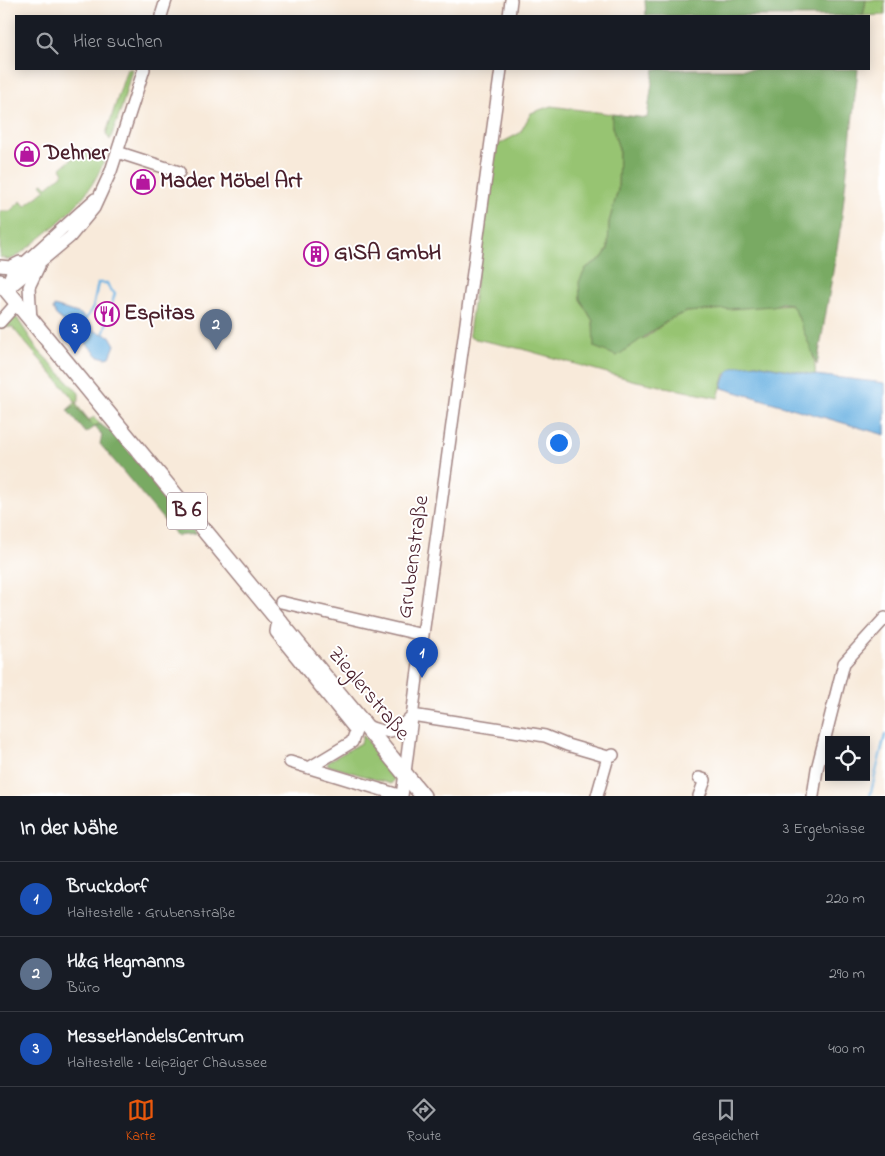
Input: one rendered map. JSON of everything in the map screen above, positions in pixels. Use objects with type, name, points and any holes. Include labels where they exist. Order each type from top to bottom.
[{"type":"main road","name":"B 6","points":[[2,285],[31,320]]},
{"type":"main road","name":"Zieglerstraße","points":[[31,320],[278,620],[362,728],[404,770],[423,796]]},
{"type":"street","points":[[161,15],[166,0]]},
{"type":"street","points":[[509,15],[511,0]]},
{"type":"street","points":[[2,285],[15,283],[70,237],[88,218],[111,171],[144,70]]},
{"type":"street","name":"Grubenstraße","points":[[402,796],[411,716],[501,70]]},
{"type":"street","points":[[117,152],[178,172]]},
{"type":"street","points":[[2,285],[29,258],[97,199]]},
{"type":"street","points":[[0,266],[10,267],[29,258]]},
{"type":"street","points":[[31,320],[29,287],[41,262]]},
{"type":"street","points":[[0,322],[17,303]]},
{"type":"street","points":[[281,602],[423,636]]},
{"type":"street","points":[[813,796],[817,769],[844,662],[885,618]]},
{"type":"street","points":[[309,768],[352,742],[362,728],[381,732],[392,731],[411,716],[545,736],[567,745],[611,756],[597,796]]},
{"type":"street","points":[[290,762],[402,796]]},
{"type":"street","points":[[699,778],[705,780],[699,796]]},
{"type":"green space","points":[[645,0],[866,0],[863,15],[646,15]]},
{"type":"green space","points":[[866,0],[885,0],[885,15],[863,15]]},
{"type":"green space","points":[[127,70],[132,70],[121,110],[110,140],[106,134]]},
{"type":"green space","points":[[654,70],[858,70],[841,225],[817,365],[796,312],[791,304],[782,303],[773,306],[686,312],[670,319],[617,356],[594,347],[593,321],[580,299],[579,282],[586,268],[602,258],[608,249],[609,222],[618,190],[619,149],[612,127],[612,114],[647,118]]},
{"type":"green space","points":[[551,106],[612,114],[612,127],[619,149],[618,190],[609,222],[608,249],[602,258],[586,268],[580,299],[593,321],[595,347],[645,338],[670,319],[686,312],[791,304],[808,338],[814,359],[815,375],[756,364],[725,374],[718,398],[632,380],[522,349],[471,338],[469,334],[494,150],[499,144],[520,133],[531,113]]},
{"type":"green space","points":[[88,149],[102,156],[104,161],[97,176],[78,203],[55,226],[16,257],[9,260],[0,257],[0,211],[10,211],[21,201],[25,206],[46,190],[41,184],[43,183],[47,187],[64,173],[61,168],[83,150]]},
{"type":"green space","points":[[10,318],[17,318],[38,350],[79,393],[79,400],[76,404],[89,420],[94,417],[100,424],[94,426],[75,406],[67,410],[76,402],[12,327],[0,328]]},
{"type":"green space","points":[[75,406],[94,426],[100,424],[116,436],[196,534],[177,536],[100,444],[102,435],[95,427],[86,433],[67,410]]},
{"type":"green space","points":[[363,735],[392,771],[394,780],[391,784],[327,765],[329,761],[361,743]]},
{"type":"water","points":[[54,306],[81,314],[95,331],[110,336],[115,345],[110,357],[98,356],[74,330],[56,315],[53,309]]},
{"type":"water","points":[[756,364],[815,375],[885,383],[885,435],[722,388],[726,375],[733,368]]},
{"type":"waterway","points":[[85,320],[93,308],[98,283],[107,283],[110,290],[115,293],[104,332]]},
{"type":"waterway","points":[[870,796],[885,735]]},
{"type":"place","name":"Dehner","points":[[27,154]]},
{"type":"place","name":"Mader Möbel Art","points":[[143,182]]},
{"type":"place","name":"GISA GmbH","points":[[316,254]]},
{"type":"place","name":"Espitas","points":[[107,314]]},
{"type":"place","name":"H&G Hegmanns","points":[[216,350]]},
{"type":"place","name":"MesseHandelsCentrum","points":[[75,354]]},
{"type":"place","name":"Bruckdorf","points":[[422,678]]}]
